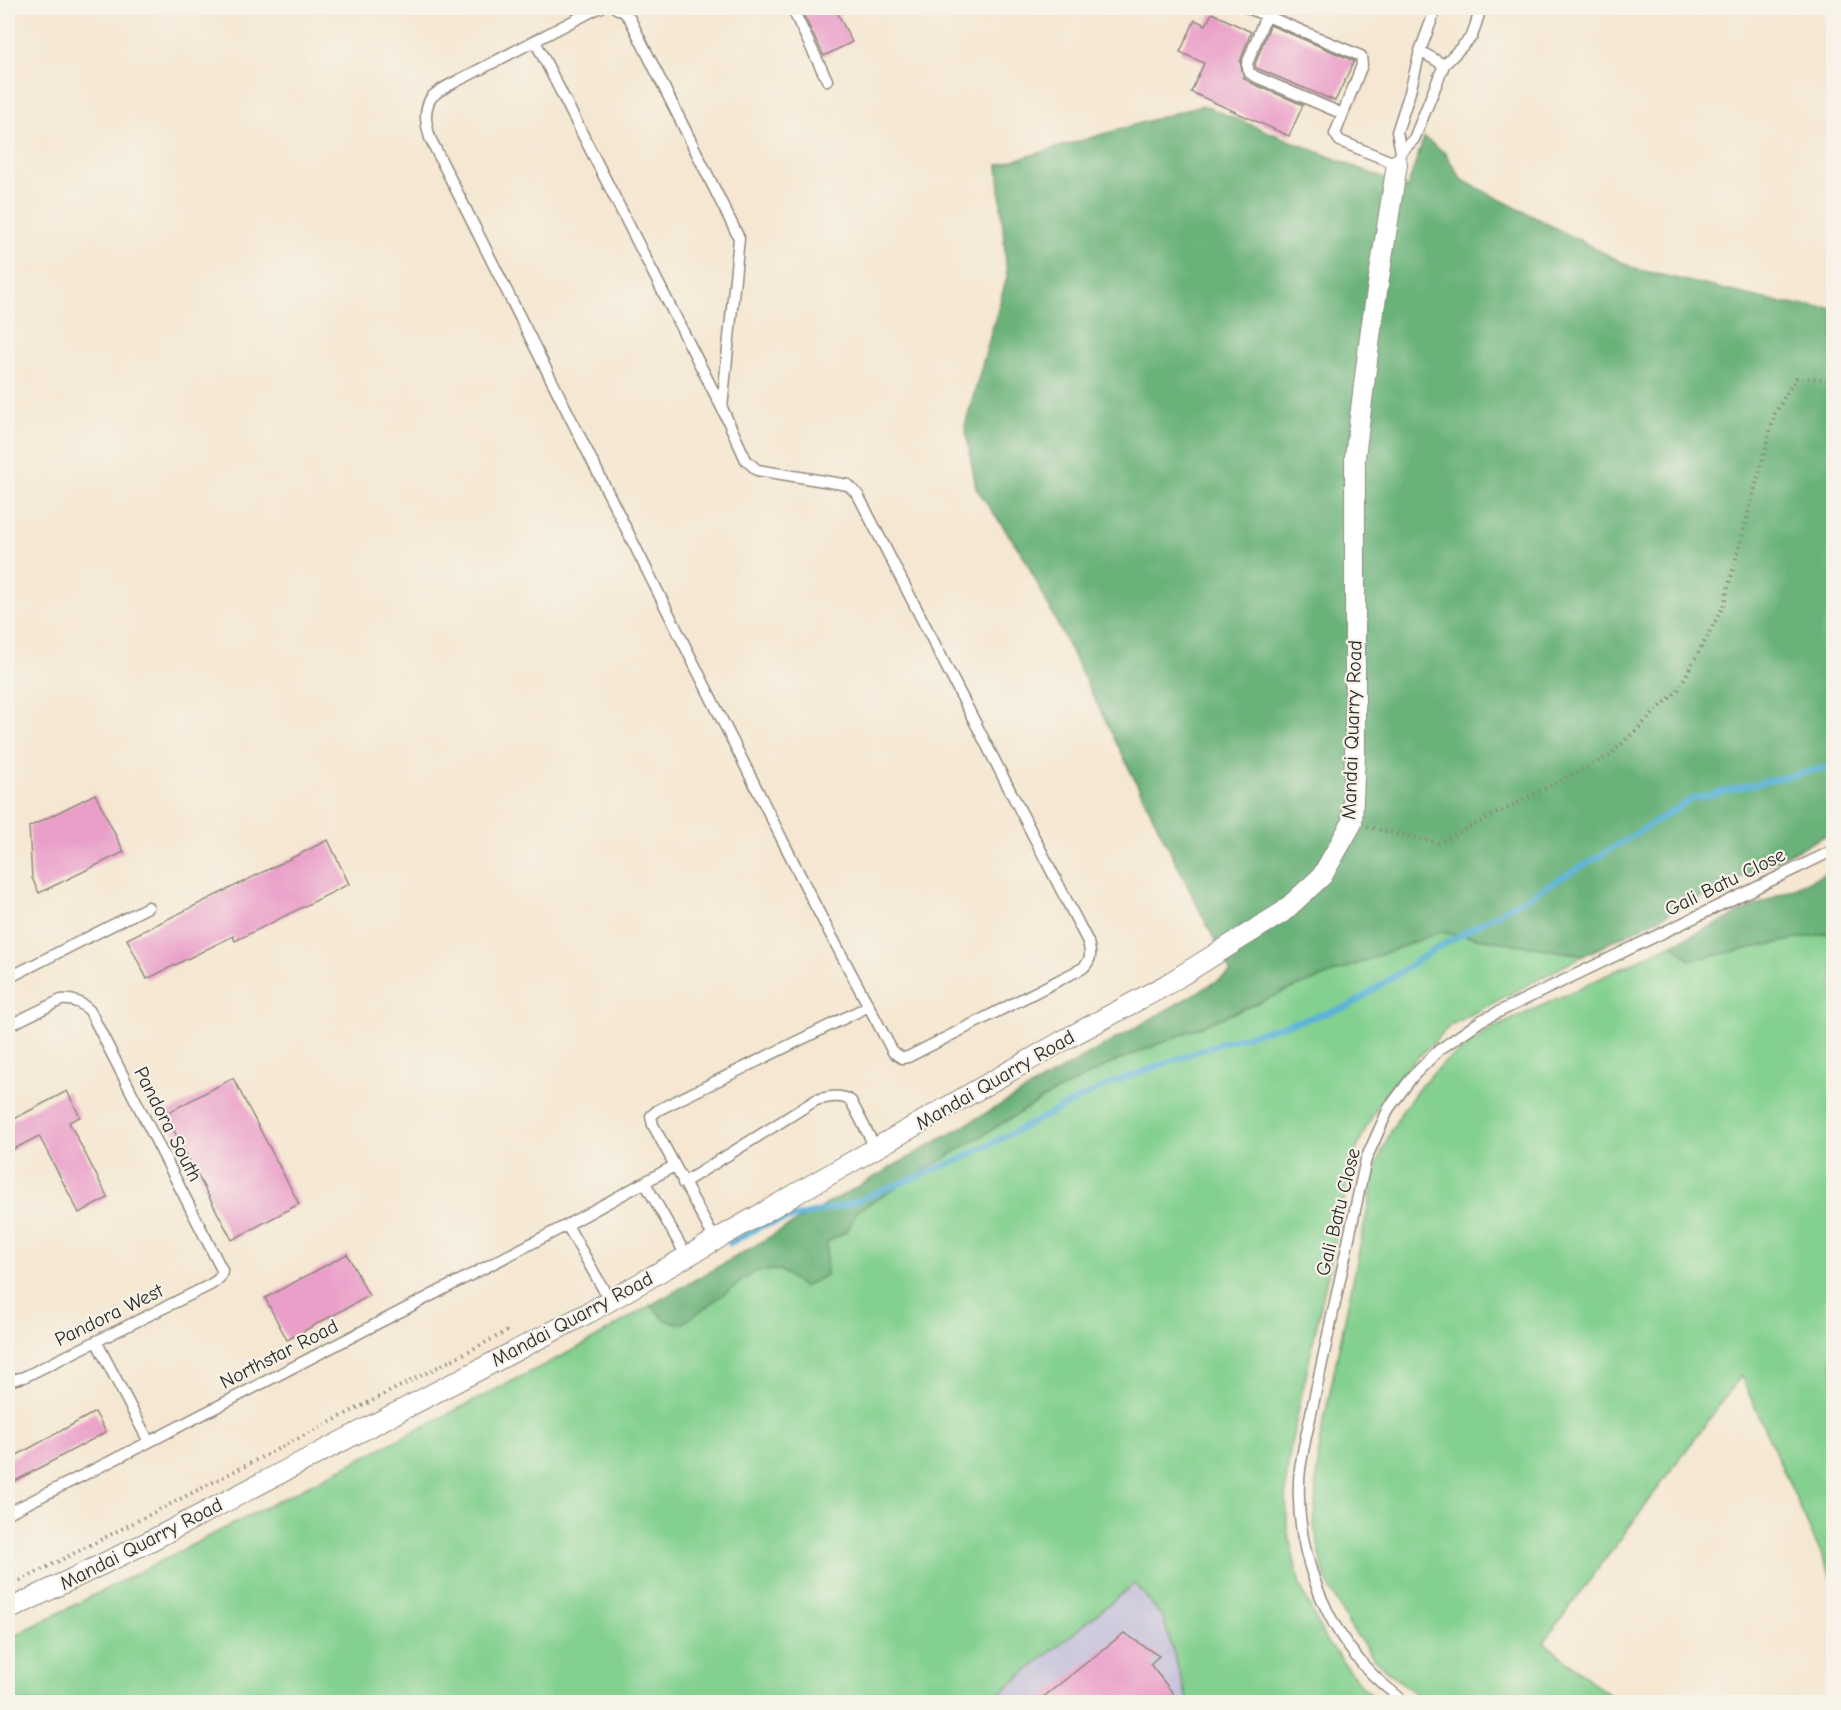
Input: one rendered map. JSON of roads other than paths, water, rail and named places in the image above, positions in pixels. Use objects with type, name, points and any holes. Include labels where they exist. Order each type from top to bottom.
[{"type":"street","name":"Mandai Quarry Road","points":[[8,1610],[152,1540],[610,1301],[1066,1039],[1166,985],[1283,912],[1322,876],[1352,823],[1355,754],[1355,457],[1371,328],[1399,158]]},
{"type":"lane","points":[[535,41],[722,408],[746,460],[757,470],[848,485],[858,495],[1088,942],[1091,954],[1089,962],[1083,968],[908,1057],[902,1058],[893,1052],[811,896],[430,138],[425,121],[426,110],[432,96],[535,41],[600,8]]},
{"type":"lane","points":[[616,8],[630,19],[739,238],[722,408]]},
{"type":"lane","points":[[792,8],[827,80]]},
{"type":"lane","points":[[1248,8],[1361,56],[1362,65],[1335,134],[1340,141],[1399,158]]},
{"type":"lane","name":"Mandai Quarry Road","points":[[1399,158],[1397,132],[1410,93],[1420,51],[1436,8]]},
{"type":"lane","name":"Mandai Quarry Road","points":[[1399,158],[1414,139],[1444,65],[1472,36],[1480,8]]},
{"type":"lane","points":[[1266,15],[1247,64],[1249,72],[1343,114]]},
{"type":"lane","points":[[1420,51],[1444,65]]},
{"type":"lane","name":"Gali Batu Close","points":[[1404,1702],[1371,1674],[1339,1632],[1312,1579],[1301,1526],[1299,1482],[1304,1446],[1366,1159],[1389,1108],[1413,1076],[1439,1050],[1482,1020],[1833,850]]},
{"type":"lane","points":[[8,978],[148,907]]},
{"type":"lane","name":"Pandora South","points":[[8,1026],[52,1003],[69,999],[81,1003],[90,1011],[221,1266],[222,1275]]},
{"type":"lane","points":[[715,1240],[674,1166],[653,1125],[651,1116],[658,1110],[869,1006]]},
{"type":"lane","points":[[683,1183],[816,1100],[826,1097],[845,1097],[852,1101],[876,1149]]},
{"type":"lane","name":"Northstar Road","points":[[8,1513],[567,1225],[674,1166]]},
{"type":"lane","points":[[645,1183],[687,1257]]},
{"type":"lane","points":[[567,1225],[610,1301]]},
{"type":"lane","name":"Pandora West","points":[[8,1382],[24,1377],[210,1285],[222,1275]]},
{"type":"lane","points":[[96,1341],[149,1442]]},
{"type":"waterway","points":[[730,1243],[763,1225],[846,1205],[959,1160],[1111,1083],[1222,1043],[1348,1007],[1432,951],[1595,859],[1692,799],[1824,768],[1834,770]]}]
